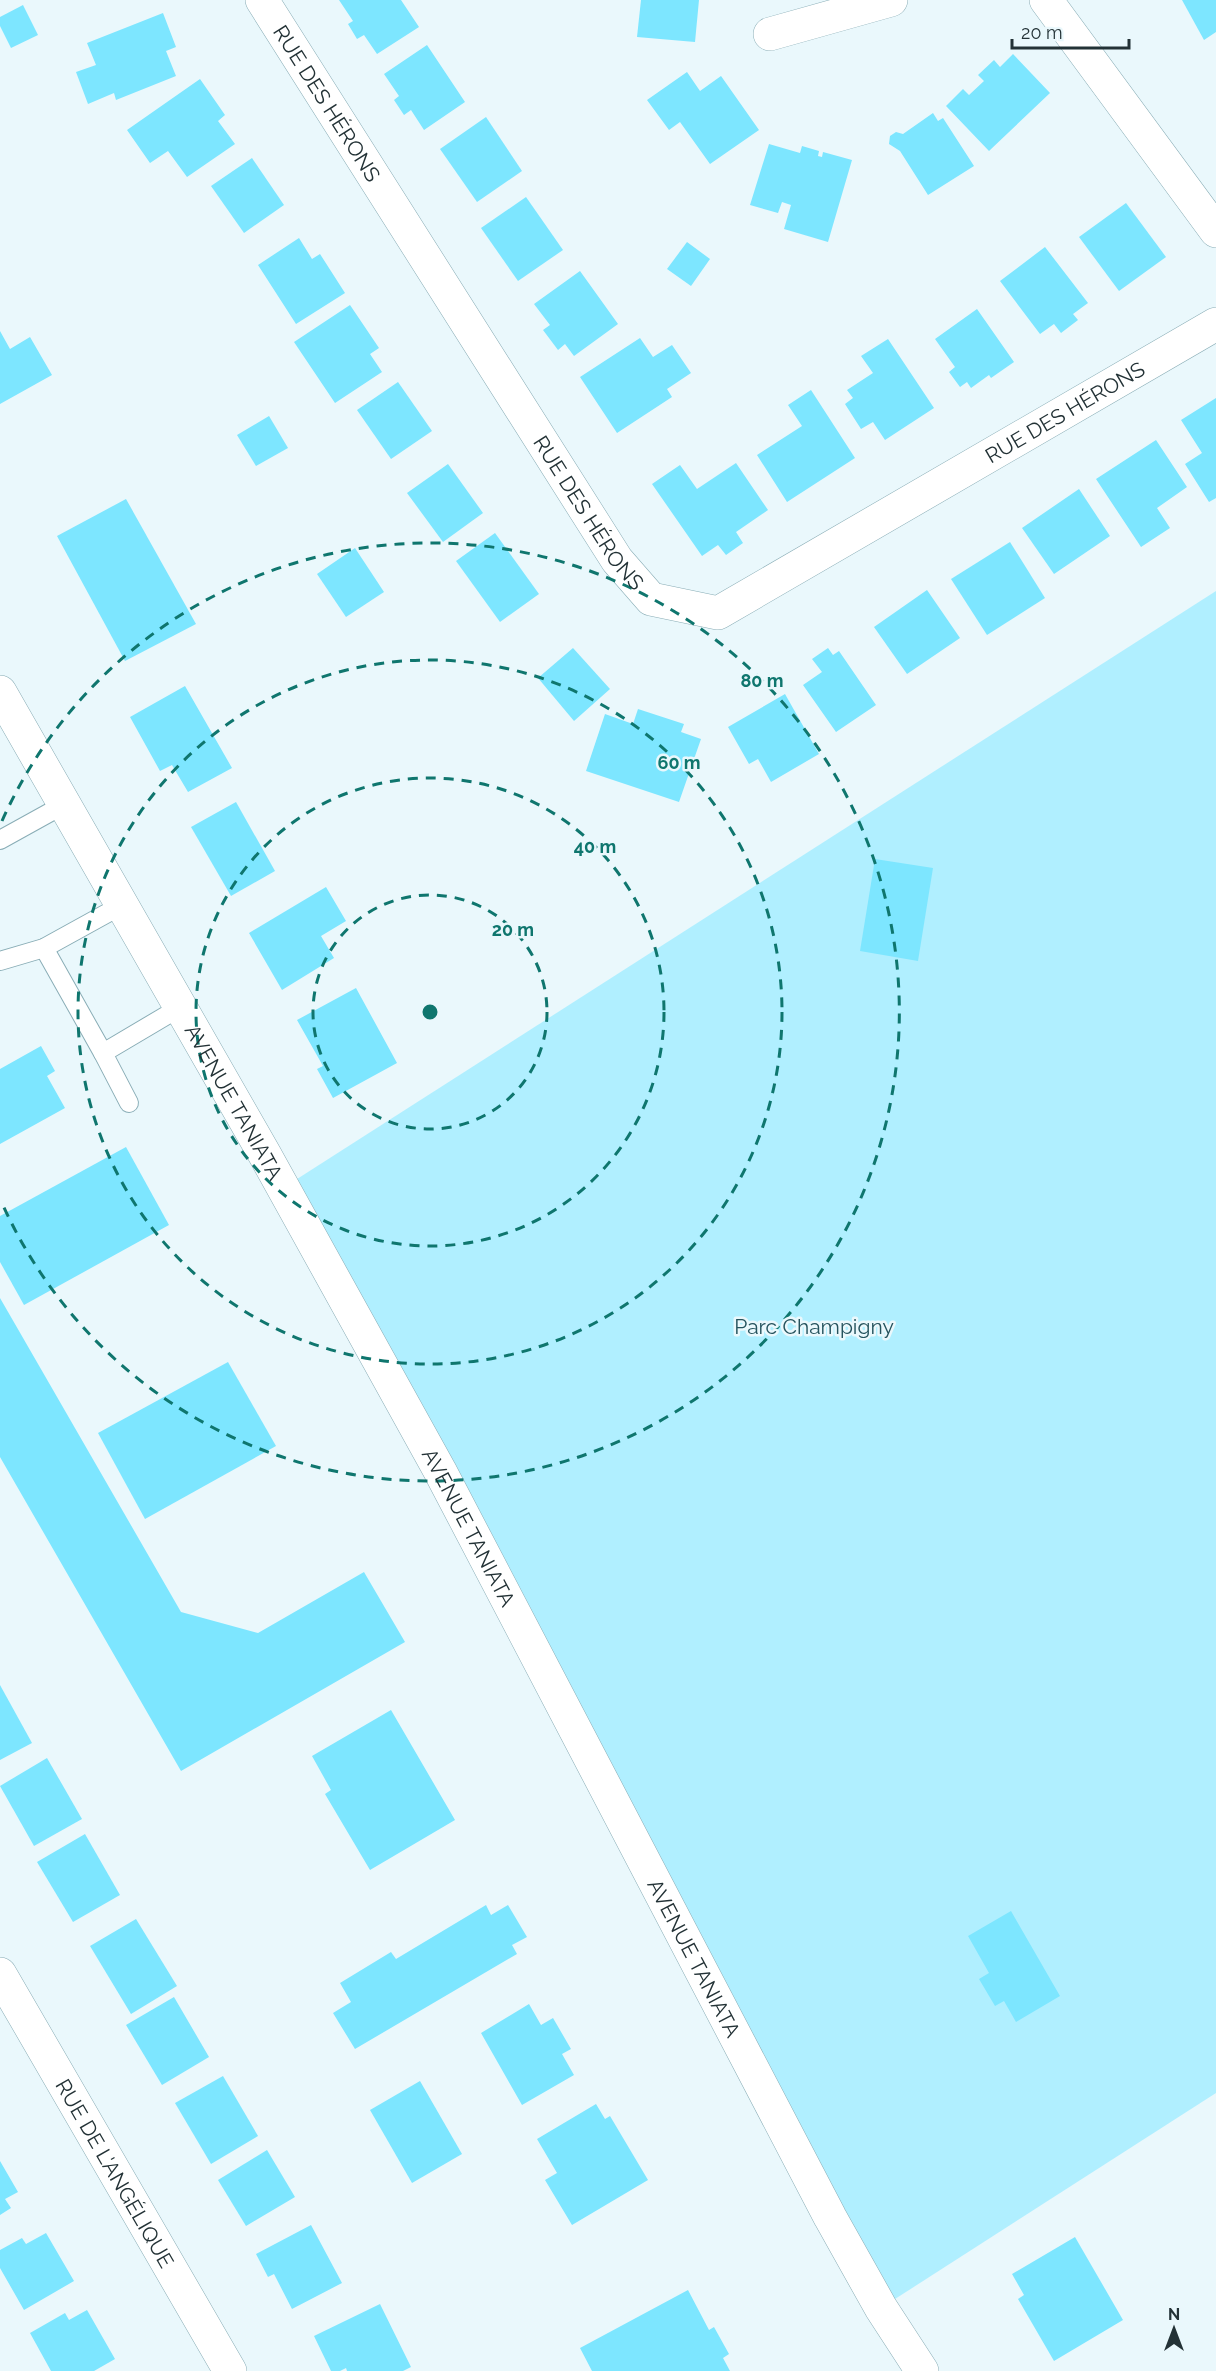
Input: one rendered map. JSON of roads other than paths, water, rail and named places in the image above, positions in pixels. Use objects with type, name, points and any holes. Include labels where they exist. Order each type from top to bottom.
[{"type":"street","name":"RUE DES HÉRONS","points":[[262,0],[617,560],[651,599],[718,613],[1216,324]]},
{"type":"street","points":[[770,34],[891,0]]},
{"type":"street","points":[[1046,0],[1216,231]]},
{"type":"street","name":"AVENUE TANIATA","points":[[0,692],[265,1155],[434,1460],[830,2217],[881,2308],[922,2371]]},
{"type":"street","name":"RUE DE L'ANGÉLIQUE","points":[[0,1974],[230,2371]]},
{"type":"lane","points":[[0,840],[64,804]]},
{"type":"lane","points":[[0,961],[44,948],[122,905]]},
{"type":"lane","points":[[44,948],[104,1053],[129,1103]]},
{"type":"lane","points":[[104,1053],[179,1008]]},
{"type":"park label","name":"Parc Champigny","points":[[814,1326]]}]
